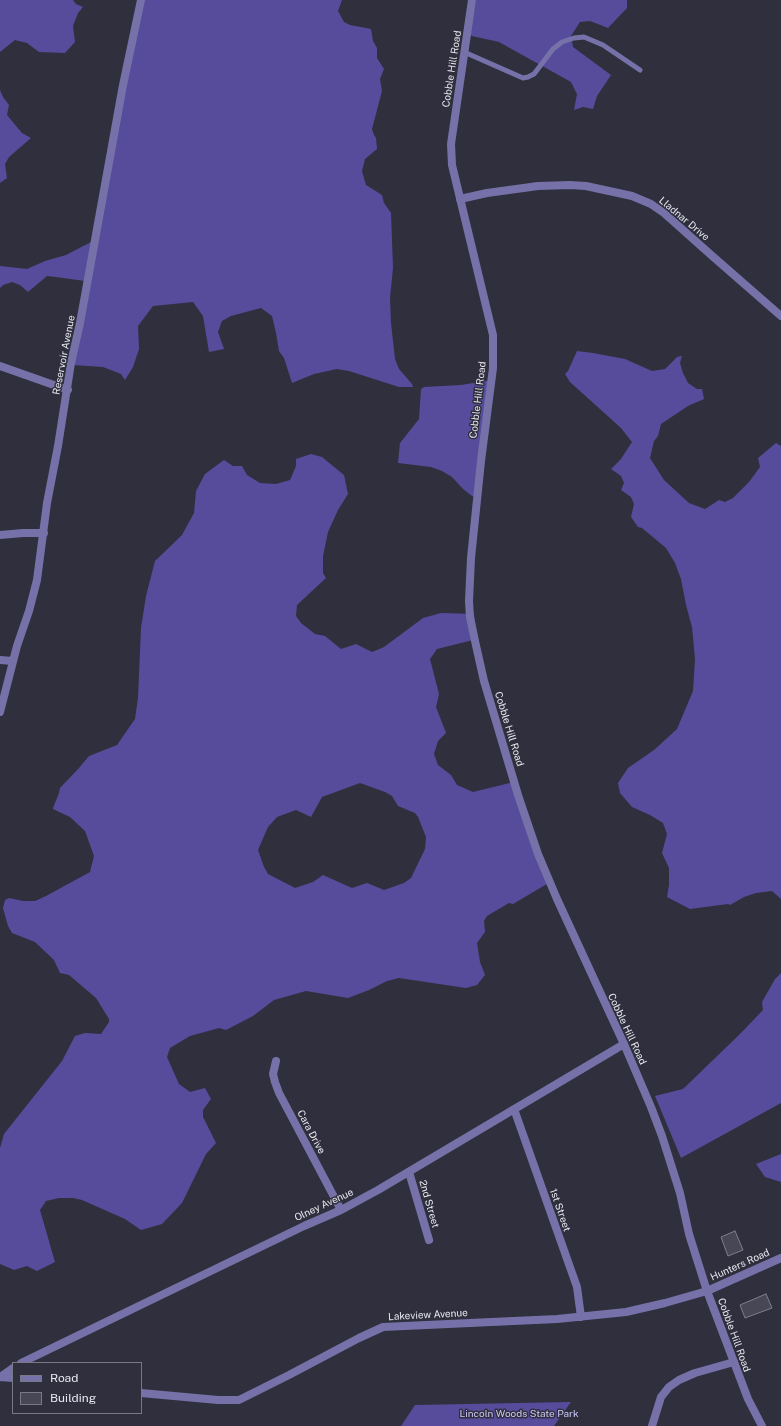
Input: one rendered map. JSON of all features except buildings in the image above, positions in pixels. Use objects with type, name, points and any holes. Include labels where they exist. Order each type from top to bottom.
[{"type":"street","name":"Reservoir Avenue","points":[[0,712],[13,661],[37,580],[47,503],[68,390],[71,362],[80,323],[123,85],[141,0]]},
{"type":"street","name":"Cobble Hill Road","points":[[472,0],[451,144],[452,165],[493,335],[493,368],[481,461],[472,558],[469,601],[470,617],[484,681],[518,795],[538,854],[557,899],[624,1044],[662,1136],[680,1193],[689,1234],[707,1291],[748,1399],[762,1426]]},
{"type":"street","name":"Lladnar Drive","points":[[460,199],[487,193],[538,186],[570,185],[586,186],[632,196],[651,204],[664,213],[781,316]]},
{"type":"street","points":[[0,366],[68,390]]},
{"type":"street","points":[[0,535],[44,533]]},
{"type":"street","points":[[0,660],[13,661]]},
{"type":"street","name":"Olney Avenue","points":[[23,1362],[297,1229],[341,1210],[409,1172],[624,1044]]},
{"type":"street","name":"Cara Drive","points":[[276,1061],[273,1074],[279,1093],[341,1210]]},
{"type":"street","name":"1st Street","points":[[514,1109],[577,1287],[581,1317]]},
{"type":"street","name":"2nd Street","points":[[409,1172],[429,1240]]},
{"type":"street","name":"Hunters Road","points":[[707,1291],[781,1258]]},
{"type":"street","name":"Lakeview Avenue","points":[[142,1393],[218,1400],[239,1400],[289,1376],[359,1338],[383,1327],[581,1317],[626,1312],[707,1291]]},
{"type":"street","points":[[652,1426],[661,1397],[669,1387],[679,1380],[695,1373],[734,1362]]},
{"type":"street","points":[[0,1377],[12,1369]]},
{"type":"street","points":[[0,1377],[12,1378]]},
{"type":"lane","points":[[464,52],[523,78],[534,74],[553,49],[562,42],[574,38],[584,37],[603,45],[640,70]]},
{"type":"green space","points":[[0,0],[73,0],[76,4],[83,7],[78,13],[73,26],[75,42],[65,53],[39,52],[27,43],[15,40],[0,52]]},
{"type":"green space","points":[[140,0],[342,0],[338,11],[344,22],[350,25],[371,29],[373,41],[377,48],[377,58],[384,69],[380,79],[382,91],[372,129],[376,138],[377,149],[365,159],[362,171],[366,185],[382,195],[384,203],[391,213],[393,268],[390,298],[395,359],[399,369],[413,387],[399,387],[349,371],[337,369],[314,374],[292,383],[284,358],[279,351],[272,316],[261,308],[231,316],[222,321],[218,332],[224,349],[209,352],[203,316],[193,302],[153,306],[138,326],[139,349],[133,367],[125,380],[121,374],[103,367],[73,365],[85,281],[47,276],[28,292],[20,285],[12,282],[3,285],[0,288],[0,266],[27,269],[45,261],[66,255],[93,241]]},
{"type":"green space","points":[[476,0],[627,0],[627,8],[608,28],[590,21],[580,22],[571,36],[573,47],[611,75],[597,96],[593,109],[583,107],[574,110],[577,94],[571,82],[499,42],[472,36],[470,34]]},
{"type":"green space","points":[[0,90],[9,105],[7,115],[22,133],[31,138],[9,157],[5,164],[7,178],[0,183]]},
{"type":"green space","points":[[577,351],[625,359],[652,371],[665,369],[677,357],[682,356],[680,363],[688,383],[697,389],[702,389],[704,399],[688,406],[661,424],[658,436],[654,441],[650,458],[664,480],[689,503],[705,509],[719,500],[725,502],[733,498],[749,482],[760,467],[758,458],[776,443],[781,446],[781,899],[772,891],[756,893],[744,897],[730,905],[690,909],[667,897],[669,868],[662,853],[667,834],[663,823],[632,807],[620,793],[618,783],[628,768],[654,750],[677,729],[693,691],[695,659],[692,627],[681,579],[675,563],[666,548],[642,528],[638,527],[631,517],[634,504],[631,497],[621,490],[624,483],[621,476],[611,469],[621,459],[632,442],[621,428],[570,382],[565,374],[568,371]]},
{"type":"green space","points":[[492,380],[479,498],[472,496],[452,477],[442,471],[431,467],[398,463],[400,443],[419,419],[421,389],[424,387],[461,385]]},
{"type":"green space","points":[[311,454],[322,457],[344,475],[348,494],[338,510],[328,532],[323,556],[323,573],[326,578],[297,605],[296,616],[301,623],[315,634],[325,636],[341,649],[356,644],[372,652],[384,647],[423,618],[441,613],[474,614],[477,639],[437,649],[430,659],[439,694],[436,707],[446,733],[438,741],[434,754],[438,765],[451,775],[457,785],[473,792],[514,782],[552,881],[513,904],[509,903],[487,916],[484,921],[485,932],[477,943],[480,962],[485,975],[477,985],[466,988],[399,978],[387,981],[348,998],[306,991],[274,1000],[253,1016],[226,1030],[219,1028],[190,1036],[170,1048],[167,1057],[179,1084],[190,1092],[205,1088],[211,1099],[203,1110],[203,1117],[216,1143],[206,1154],[182,1203],[162,1224],[141,1230],[125,1219],[82,1200],[73,1198],[59,1198],[46,1201],[40,1210],[55,1262],[37,1271],[27,1266],[14,1270],[0,1264],[0,1148],[4,1134],[62,1061],[75,1036],[85,1033],[101,1034],[109,1022],[109,1019],[96,998],[69,975],[60,973],[54,960],[35,942],[12,933],[8,926],[3,908],[5,900],[9,898],[23,901],[35,901],[90,872],[94,856],[85,831],[70,817],[53,808],[60,788],[89,756],[117,745],[135,719],[138,698],[141,628],[146,596],[155,561],[182,535],[194,513],[196,491],[205,474],[224,460],[233,466],[242,466],[247,475],[260,483],[276,484],[290,480],[296,466],[296,459]],"holes":[[[360,783],[392,796],[398,806],[415,813],[426,837],[425,849],[411,878],[404,883],[384,890],[367,883],[352,888],[323,875],[313,882],[295,888],[268,874],[258,850],[268,827],[277,817],[296,810],[311,817],[322,797]]]},
{"type":"green space","points":[[781,973],[781,1103],[681,1158],[655,1096],[683,1089],[740,1034],[763,1010],[762,1002],[775,979]]},
{"type":"green space","points":[[781,1154],[781,1182],[765,1177],[756,1164]]},
{"type":"green space","name":"Lincoln Woods State Park","points":[[571,1402],[554,1426],[401,1426],[415,1405]]}]
